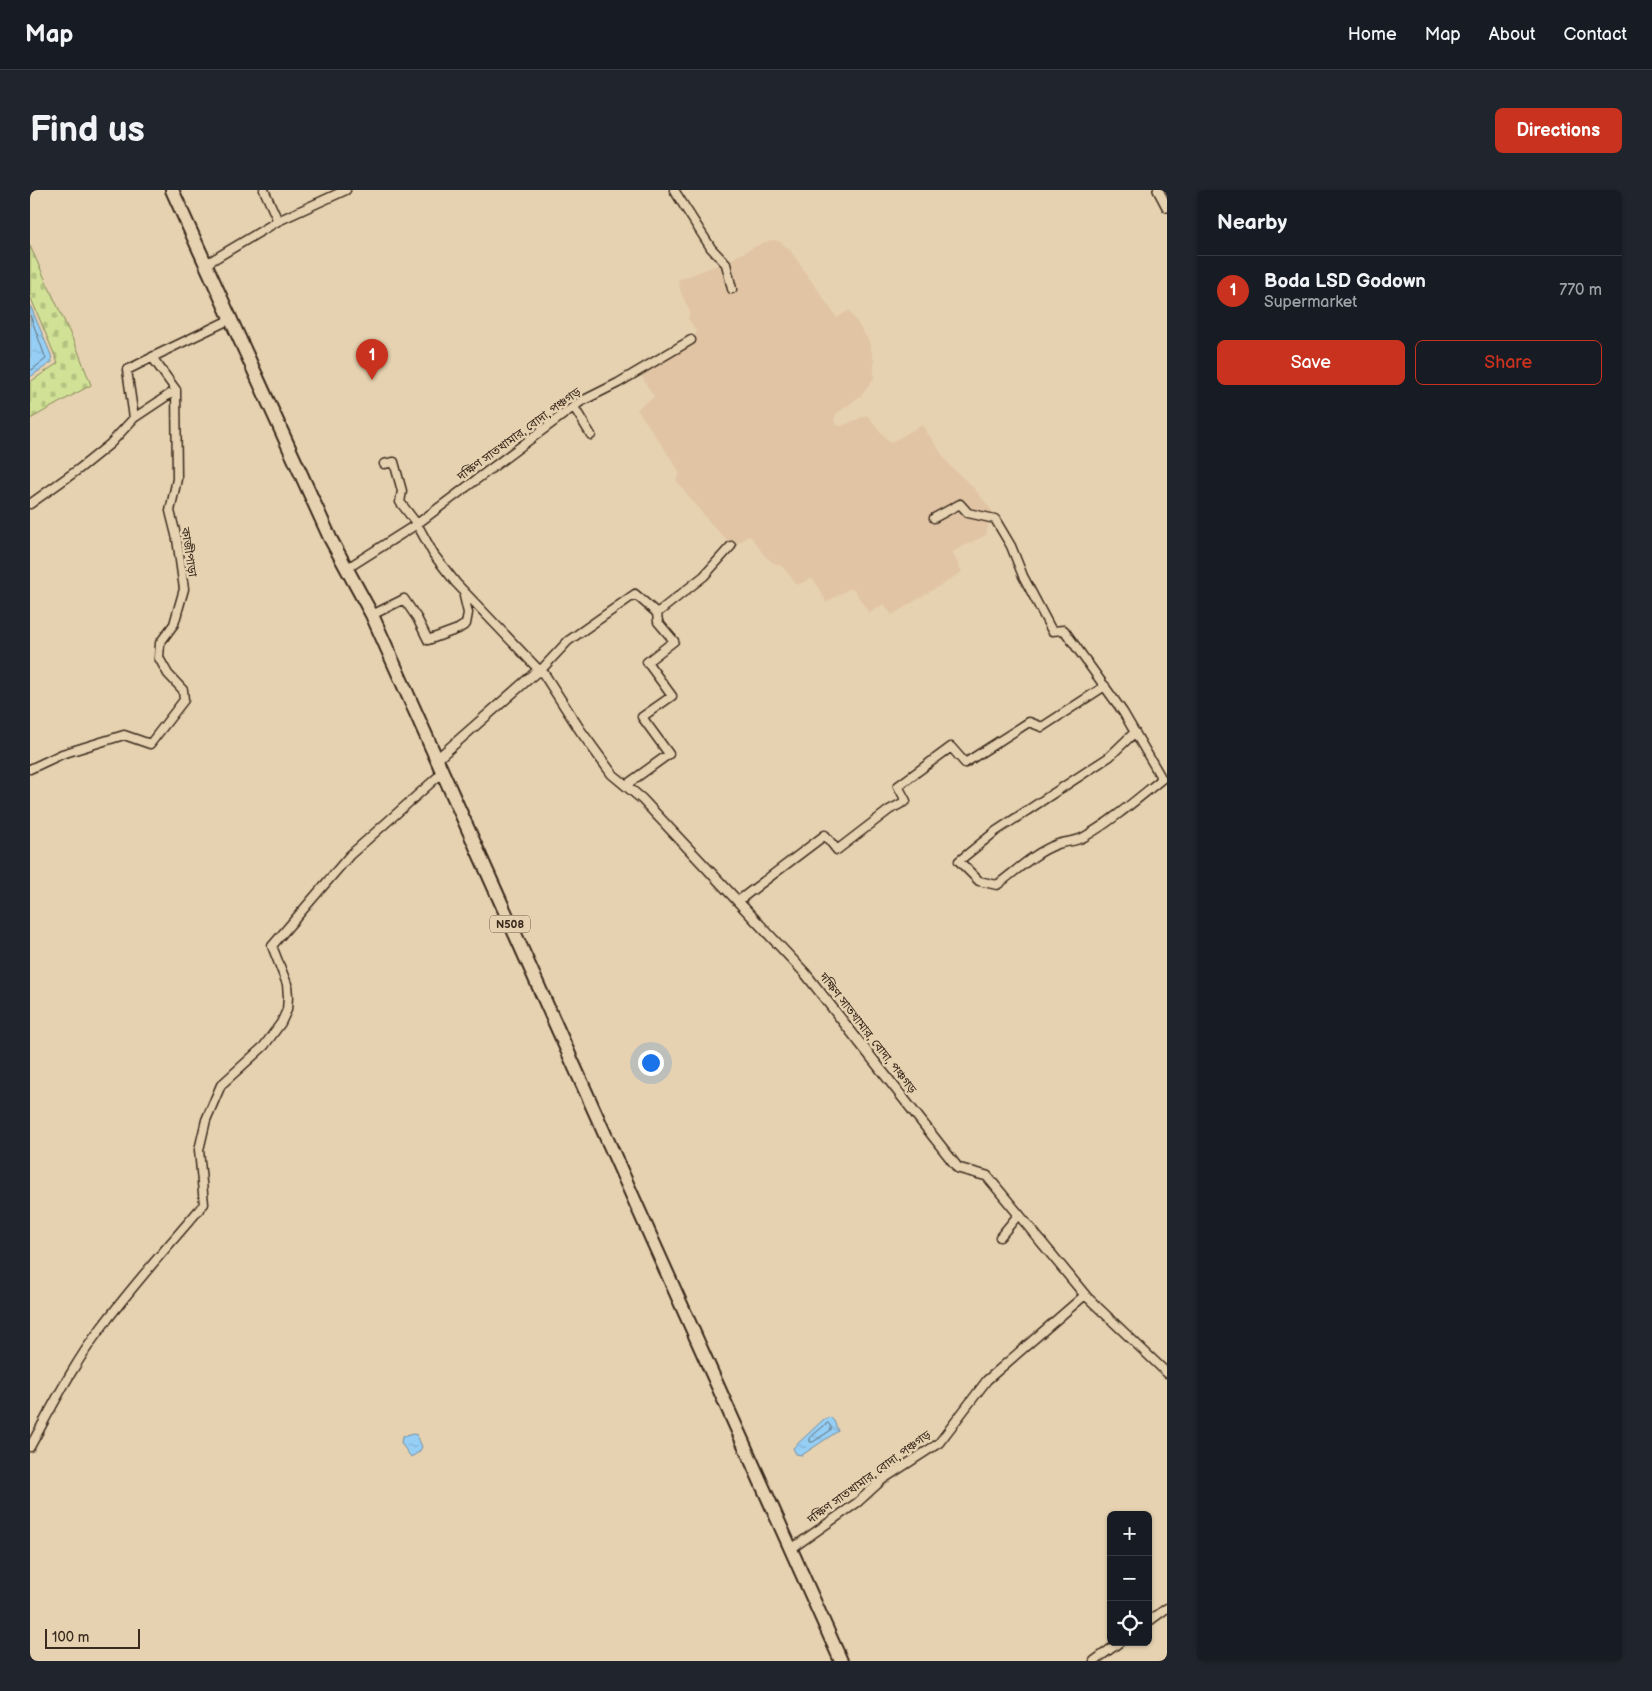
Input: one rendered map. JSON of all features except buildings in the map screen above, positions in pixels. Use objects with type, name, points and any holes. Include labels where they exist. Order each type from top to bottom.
[{"type":"highway","name":"N508","points":[[172,190],[326,529],[372,616],[841,1661]]},
{"type":"street","points":[[264,190],[278,221]]},
{"type":"street","points":[[206,264],[278,221],[346,190]]},
{"type":"street","points":[[674,190],[711,248],[726,264],[732,289]]},
{"type":"street","points":[[1158,190],[1167,206]]},
{"type":"street","points":[[134,418],[127,370],[231,319]]},
{"type":"street","name":"দক্ষিণ সাতখামার, বোদা, পঞ্চগড়","points":[[346,569],[418,524],[574,407],[691,340]]},
{"type":"street","points":[[30,504],[110,444],[134,418],[176,390],[152,357],[165,351]]},
{"type":"street","name":"কাজীপাড়া","points":[[30,769],[62,754],[124,735],[150,744],[184,700],[183,690],[168,674],[159,658],[160,642],[174,624],[184,589],[177,539],[170,511],[177,479],[176,390]]},
{"type":"street","points":[[574,407],[591,435]]},
{"type":"street","name":"দক্ষিণ সাতখামার, বোদা, পঞ্চগড়","points":[[384,464],[394,462],[402,491],[400,502],[418,524],[434,555],[456,582],[544,674],[580,730],[612,774],[642,799],[805,973],[958,1168],[987,1176],[1085,1295],[1167,1374]]},
{"type":"street","points":[[934,518],[960,504],[968,514],[995,518],[1011,546],[1023,576],[1052,631],[1064,630],[1123,712],[1135,732],[1162,779],[1128,807],[1084,837],[1072,843],[1059,844],[1031,859],[997,886],[979,881],[959,861],[996,831],[1109,757],[1135,732]]},
{"type":"street","points":[[656,613],[704,576],[731,546]]},
{"type":"street","points":[[436,760],[535,673],[540,671],[568,640],[635,594],[656,613],[658,622],[674,641],[647,662],[672,696],[642,717],[669,754],[626,785]]},
{"type":"street","points":[[372,616],[404,599],[417,618],[428,640],[445,635],[466,624],[468,613],[464,596]]},
{"type":"street","points":[[738,901],[825,835],[837,850],[889,810],[906,801],[898,786],[951,747],[965,763],[1029,722],[1042,728],[1105,686]]},
{"type":"street","points":[[30,1447],[69,1377],[100,1330],[134,1286],[204,1204],[200,1150],[206,1120],[221,1086],[264,1046],[281,1023],[287,1010],[287,984],[272,946],[350,855],[442,773]]},
{"type":"street","points":[[1000,1237],[1019,1214]]},
{"type":"street","name":"দক্ষিণ সাতখামার, বোদা, পঞ্চগড়","points":[[791,1549],[858,1502],[882,1480],[939,1443],[987,1380],[1085,1295]]},
{"type":"street","points":[[1152,1619],[1167,1608]]},
{"type":"street","points":[[1094,1661],[1114,1646]]},
{"type":"street","points":[[1103,1654],[1109,1661]]},
{"type":"shaded area","points":[[773,240],[781,242],[790,250],[837,318],[849,310],[869,341],[874,362],[874,378],[862,395],[836,414],[834,421],[837,425],[842,426],[867,415],[890,443],[922,425],[950,466],[973,487],[992,511],[986,535],[952,552],[962,572],[892,615],[884,604],[869,613],[854,590],[849,589],[825,603],[825,599],[814,580],[810,579],[797,585],[783,567],[772,562],[764,555],[751,537],[748,536],[734,547],[710,523],[676,480],[680,474],[674,463],[637,409],[654,397],[639,372],[695,342],[696,331],[688,318],[690,312],[681,293],[678,280],[726,262],[762,243]]},
{"type":"green space","points":[[30,246],[78,351],[91,385],[30,419],[30,382],[58,363],[30,296]]},
{"type":"water","points":[[30,305],[51,355],[52,362],[30,377]]},
{"type":"water","points":[[830,1417],[838,1431],[802,1455],[796,1454],[793,1448],[824,1419]]},
{"type":"water","points":[[413,1434],[417,1435],[422,1447],[419,1452],[411,1457],[401,1443],[402,1437]]},
{"type":"place","name":"Boda LSD Godown","points":[[372,380]]}]
